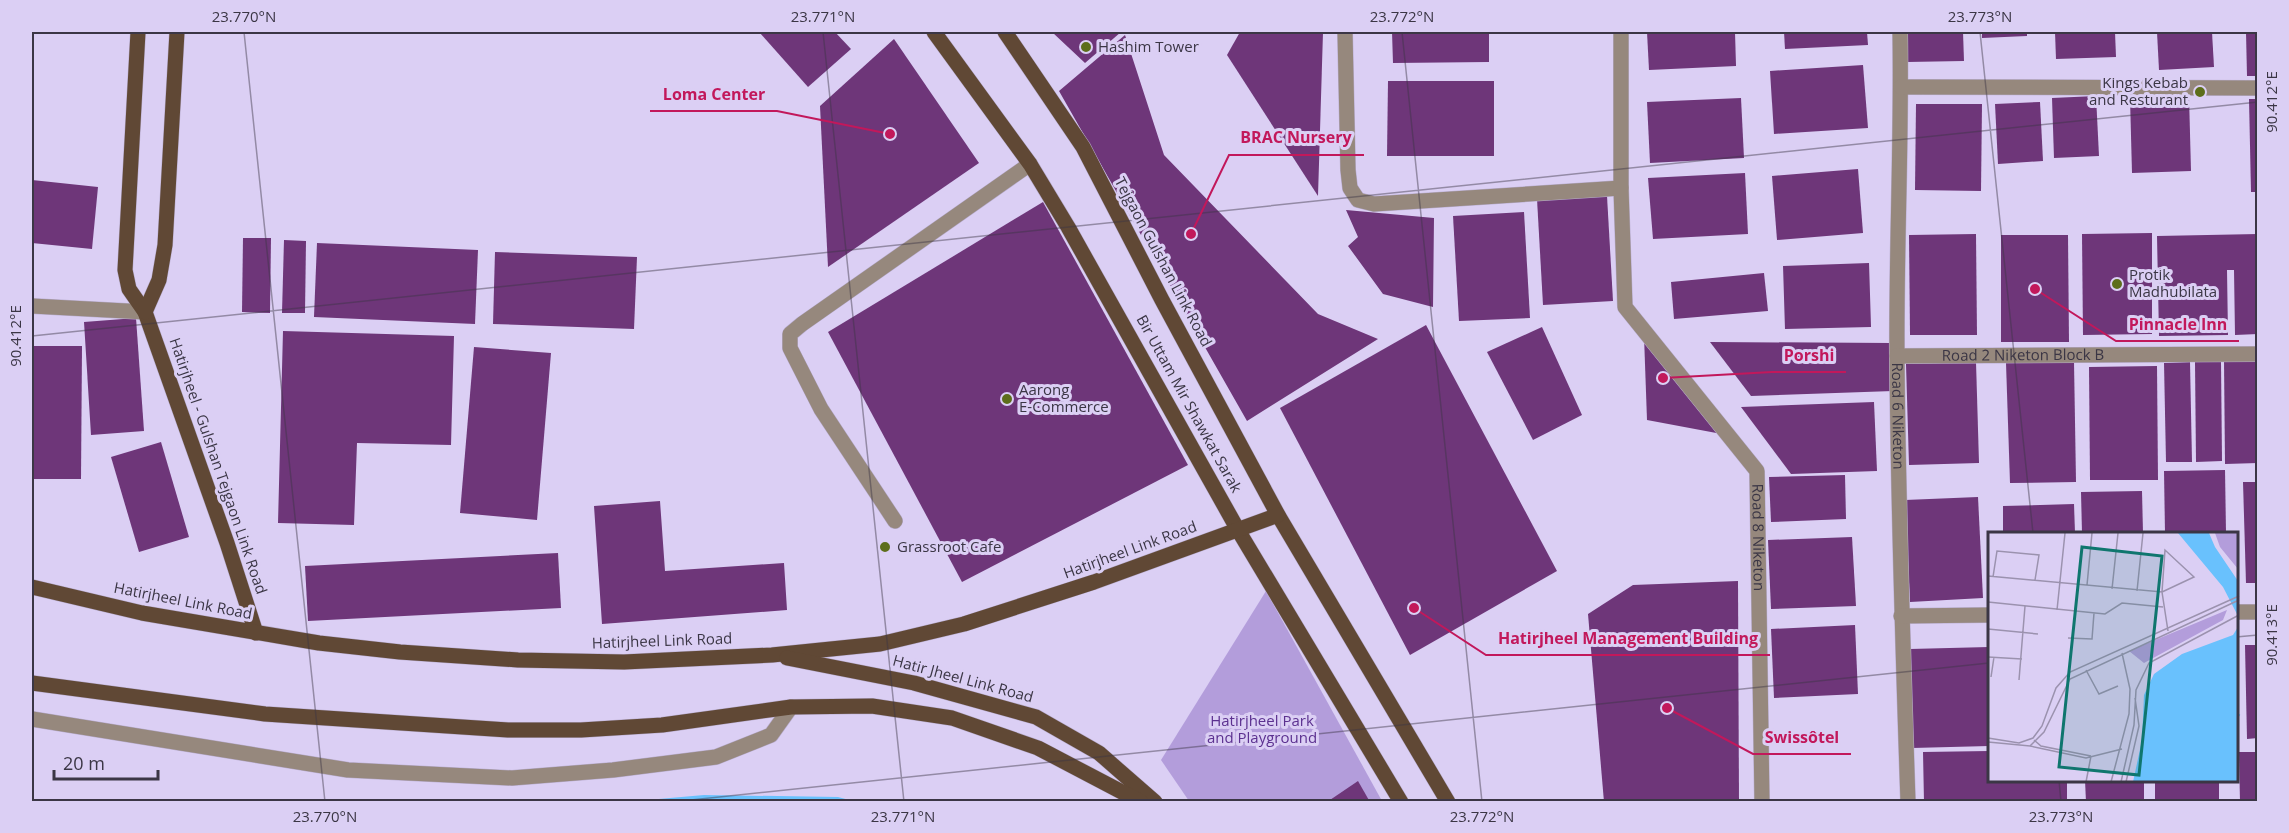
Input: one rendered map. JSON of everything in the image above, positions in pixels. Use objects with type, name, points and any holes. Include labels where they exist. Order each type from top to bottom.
[{"type":"main road","name":"Hatirjheel - Gulshan Tejgaon Link Road","points":[[138,32],[125,270],[129,289],[146,312],[256,633]]},
{"type":"main road","points":[[146,312],[159,280],[165,245],[177,32]]},
{"type":"main road","name":"Bir Uttam Mir Shawkat Sarak","points":[[934,32],[1030,164],[1124,323],[1238,530],[1401,801]]},
{"type":"main road","name":"Tejgaon Gulshan Link Road","points":[[1005,32],[1083,147],[1162,300],[1278,515],[1448,801]]},
{"type":"main road","name":"Hatirjheel Link Road","points":[[32,587],[142,613],[256,633],[400,652],[518,660],[624,662],[772,655],[880,644],[964,624],[1074,589],[1278,515]]},
{"type":"main road","name":"Hatir Jheel Link Road","points":[[772,655],[914,683],[1036,717],[1099,753],[1155,801]]},
{"type":"main road","points":[[32,683],[265,714],[508,730],[662,725],[791,708],[872,706],[952,718],[1038,748],[1141,801]]},
{"type":"street","points":[[1345,32],[1348,170],[1350,188],[1358,201],[1374,204],[1621,188]]},
{"type":"street","name":"Road 8 Niketon","points":[[1621,32],[1621,188],[1625,307],[1757,471],[1762,801]]},
{"type":"street","name":"Road 6 Niketon","points":[[1900,32],[1897,356],[1901,616],[1908,801]]},
{"type":"street","points":[[1901,87],[2258,88]]},
{"type":"street","points":[[895,521],[821,409],[790,348],[790,334],[1030,164]]},
{"type":"street","points":[[32,306],[146,312]]},
{"type":"street","name":"Road 2 Niketon Block B","points":[[1897,356],[2258,354]]},
{"type":"street","points":[[2238,612],[2258,612]]},
{"type":"street","points":[[1901,616],[1988,615]]},
{"type":"street","points":[[32,719],[348,770],[512,778],[613,770],[716,757],[771,735],[791,708]]},
{"type":"green space","name":"Hatirjheel Park and Playground","points":[[1266,591],[1382,801],[1189,801],[1161,760]]},
{"type":"water","points":[[704,795],[838,797],[853,801],[636,801]]},
{"type":"building","points":[[759,32],[835,32],[851,49],[808,87]]},
{"type":"building","name":"Hashim Tower","points":[[1052,32],[1121,32],[1085,63]]},
{"type":"building","points":[[1240,32],[1323,32],[1318,196],[1227,55]]},
{"type":"building","points":[[1392,32],[1489,32],[1489,62],[1393,63]]},
{"type":"building","points":[[1647,32],[1735,32],[1736,66],[1649,70]]},
{"type":"building","points":[[1784,32],[1867,32],[1868,45],[1785,49]]},
{"type":"building","points":[[1906,32],[1963,32],[1964,61],[1907,62]]},
{"type":"building","points":[[1982,32],[2027,32],[2027,36],[1982,38]]},
{"type":"building","points":[[2055,32],[2115,32],[2116,57],[2056,59]]},
{"type":"building","points":[[2157,32],[2212,32],[2214,67],[2159,70]]},
{"type":"building","points":[[2246,32],[2258,32],[2258,76],[2247,76]]},
{"type":"building","points":[[1125,35],[1164,155],[1318,314],[1378,339],[1247,421],[1059,91]]},
{"type":"building","points":[[894,39],[979,163],[828,267],[820,106]]},
{"type":"building","points":[[1863,65],[1868,128],[1774,134],[1770,71]]},
{"type":"building","points":[[1388,81],[1494,81],[1494,156],[1387,156]]},
{"type":"building","points":[[2096,96],[2099,156],[2054,158],[2052,98]]},
{"type":"building","points":[[2189,96],[2191,171],[2132,173],[2130,98]]},
{"type":"building","points":[[1741,98],[1744,158],[1650,163],[1647,102]]},
{"type":"building","points":[[2249,99],[2258,99],[2258,192],[2251,192]]},
{"type":"building","points":[[2040,102],[2043,161],[1998,164],[1995,104]]},
{"type":"building","points":[[1916,104],[1982,104],[1981,191],[1915,190]]},
{"type":"building","points":[[1858,169],[1863,233],[1777,240],[1772,176]]},
{"type":"building","points":[[1745,173],[1748,234],[1653,239],[1648,178]]},
{"type":"building","points":[[32,180],[98,187],[92,249],[32,243]]},
{"type":"building","points":[[1607,196],[1613,301],[1543,305],[1537,199]]},
{"type":"building","name":"Aarong E-Commerce","points":[[1043,202],[1188,465],[962,582],[828,332]]},
{"type":"building","points":[[1346,210],[1434,218],[1433,307],[1383,294],[1348,246],[1358,237]]},
{"type":"building","points":[[1524,212],[1530,318],[1459,321],[1453,216]]},
{"type":"building","name":"Protik Madhubilata","points":[[2152,233],[2152,334],[2083,335],[2082,234]]},
{"type":"building","points":[[1976,234],[1977,335],[1910,335],[1909,235]]},
{"type":"building","points":[[2258,234],[2258,334],[2235,335],[2234,270],[2227,270],[2228,335],[2159,336],[2157,236]]},
{"type":"building","points":[[2001,235],[2068,235],[2069,342],[2001,342]]},
{"type":"building","points":[[243,238],[271,238],[270,313],[242,312]]},
{"type":"building","points":[[284,240],[306,241],[305,313],[282,313]]},
{"type":"building","points":[[317,243],[478,250],[475,324],[314,317]]},
{"type":"building","points":[[495,252],[637,257],[634,329],[493,324]]},
{"type":"building","points":[[1869,263],[1871,327],[1785,329],[1783,266]]},
{"type":"building","points":[[1764,273],[1768,311],[1674,319],[1671,282]]},
{"type":"building","points":[[136,318],[144,431],[91,435],[84,322]]},
{"type":"building","points":[[1426,325],[1557,571],[1410,655],[1280,408]]},
{"type":"building","points":[[1542,327],[1582,415],[1533,440],[1487,352]]},
{"type":"building","points":[[283,331],[454,336],[451,445],[357,443],[354,525],[278,523]]},
{"type":"building","points":[[1644,336],[1727,435],[1647,420]]},
{"type":"building","points":[[1710,342],[1892,343],[1893,391],[1751,396]]},
{"type":"building","points":[[32,346],[82,346],[81,479],[32,479]]},
{"type":"building","points":[[474,347],[551,353],[537,520],[460,513]]},
{"type":"building","points":[[2258,359],[2258,463],[2225,464],[2224,360]]},
{"type":"building","points":[[1976,362],[1979,463],[1909,465],[1906,364]]},
{"type":"building","points":[[2074,362],[2076,482],[2010,483],[2006,363]]},
{"type":"building","points":[[2190,362],[2192,462],[2166,462],[2164,363]]},
{"type":"building","points":[[2195,362],[2221,362],[2222,461],[2196,462]]},
{"type":"building","points":[[2157,366],[2158,480],[2090,480],[2089,367]]},
{"type":"building","points":[[1874,402],[1877,471],[1791,474],[1741,407]]},
{"type":"building","points":[[161,442],[189,537],[139,552],[111,457]]},
{"type":"building","points":[[2225,470],[2226,532],[2165,532],[2164,471]]},
{"type":"building","points":[[1845,475],[1846,519],[1771,522],[1769,477]]},
{"type":"building","points":[[2243,482],[2258,482],[2258,583],[2246,583]]},
{"type":"building","points":[[2142,491],[2143,532],[2082,532],[2081,492]]},
{"type":"building","points":[[1978,497],[1983,598],[1910,602],[1905,500]]},
{"type":"building","points":[[660,501],[665,571],[784,563],[787,610],[602,624],[594,506]]},
{"type":"building","points":[[2074,504],[2075,532],[2003,532],[2003,506]]},
{"type":"building","points":[[1852,537],[1856,606],[1771,609],[1768,540]]},
{"type":"building","points":[[558,553],[561,608],[308,621],[305,566]]},
{"type":"building","points":[[1738,581],[1739,802],[1604,802],[1588,614],[1633,585]]},
{"type":"building","points":[[1855,625],[1858,694],[1774,698],[1771,629]]},
{"type":"building","points":[[2245,645],[2258,645],[2258,738],[2247,739]]},
{"type":"building","points":[[1988,647],[1988,746],[1912,748],[1910,649]]},
{"type":"building","points":[[1988,751],[1988,782],[2067,782],[2067,802],[1924,802],[1923,752]]},
{"type":"building","points":[[2239,752],[2258,752],[2258,802],[2240,802]]},
{"type":"building","points":[[1358,781],[1370,802],[1327,802]]},
{"type":"building","points":[[2085,782],[2144,782],[2144,802],[2086,802]]},
{"type":"building","points":[[2155,782],[2219,782],[2219,802],[2155,802]]},
{"type":"place","name":"Hashim Tower","points":[[1086,47]]},
{"type":"place","name":"Kings Kebab and Resturant","points":[[2200,92]]},
{"type":"place","name":"Loma Center","points":[[890,134]]},
{"type":"place","name":"BRAC Nursery","points":[[1191,234]]},
{"type":"place","name":"Protik Madhubilata","points":[[2117,284]]},
{"type":"place","name":"Pinnacle Inn","points":[[2035,289]]},
{"type":"place","name":"Porshi","points":[[1663,378]]},
{"type":"place","name":"Aarong E-Commerce","points":[[1007,399]]},
{"type":"place","name":"Grassroot Cafe","points":[[885,547]]},
{"type":"place","name":"Hatirjheel Management Building","points":[[1414,608]]},
{"type":"place","name":"Swissôtel","points":[[1667,708]]}]
